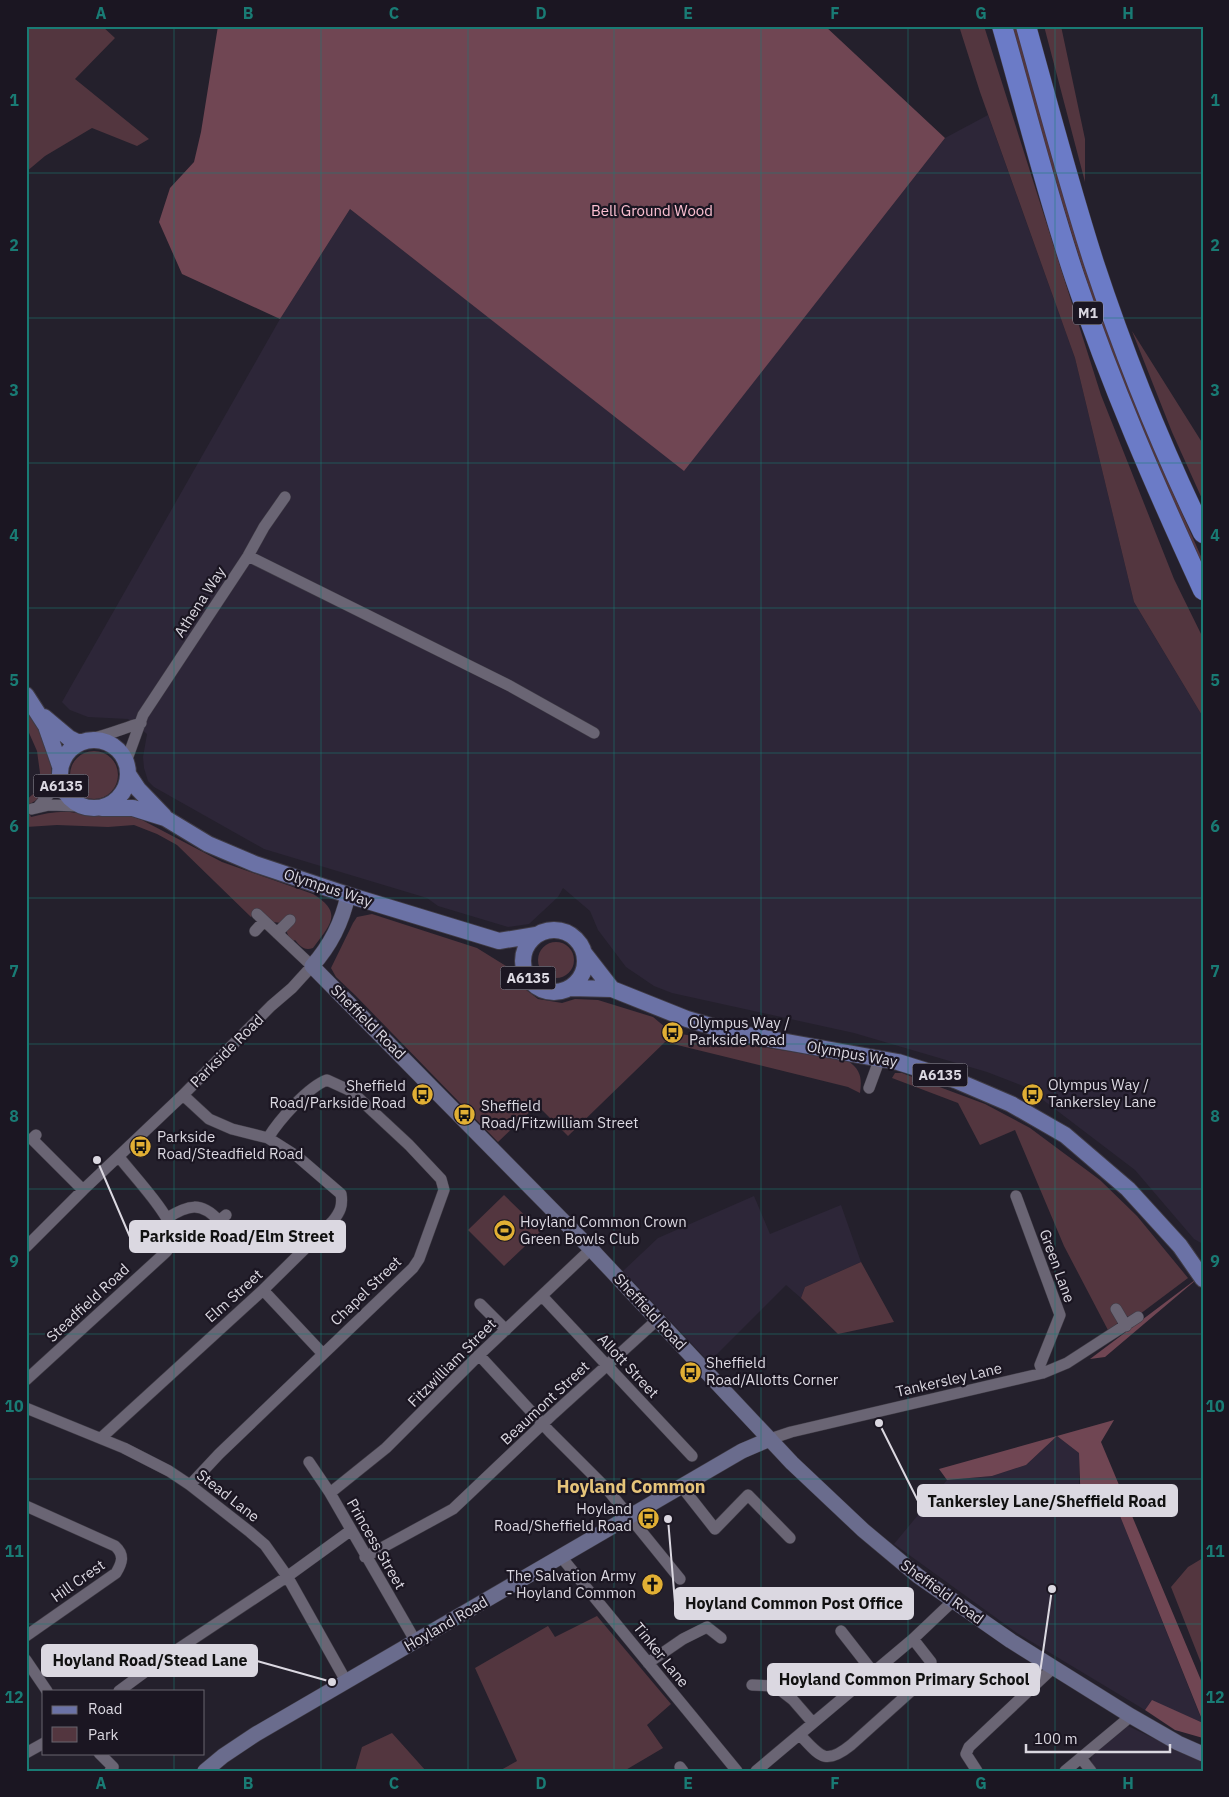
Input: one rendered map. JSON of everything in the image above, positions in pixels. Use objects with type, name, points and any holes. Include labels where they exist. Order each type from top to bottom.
[{"type":"highway","name":"M1","points":[[1002,26],[1075,278],[1122,406],[1159,495],[1203,590]]},
{"type":"highway","name":"M1","points":[[1026,26],[1094,264],[1179,484],[1203,533]]},
{"type":"main road","name":"A6135","points":[[26,695],[46,726],[59,771],[60,785],[71,801],[80,806]]},
{"type":"main road","name":"A6135","points":[[37,710],[54,727],[69,738],[84,741]]},
{"type":"main road","name":"Olympus Way","points":[[84,741],[101,740],[121,752],[127,768],[142,793],[165,818]]},
{"type":"main road","name":"A6135","points":[[59,771],[63,757],[69,749],[84,741]]},
{"type":"main road","name":"A6135","points":[[102,808],[113,803],[121,795],[127,785],[127,768]]},
{"type":"main road","name":"Olympus Way","points":[[80,806],[91,809],[133,808],[165,818],[208,844],[255,864],[348,896],[499,942],[536,935],[545,931],[565,932],[580,944],[584,953],[612,989]]},
{"type":"main road","name":"Parkside Road","points":[[312,966],[324,952],[338,929],[348,896]]},
{"type":"main road","name":"A6135","points":[[524,973],[522,962],[524,951],[536,935]]},
{"type":"main road","name":"Olympus Way","points":[[499,942],[530,982],[538,989],[549,992],[560,992],[570,988],[612,989],[687,1019],[731,1032],[898,1062],[955,1080],[1010,1104],[1065,1136],[1128,1189],[1200,1271]]},
{"type":"main road","name":"A6135","points":[[570,988],[583,973],[584,953]]},
{"type":"main road","name":"Sheffield Road","points":[[312,966],[591,1249],[792,1463],[863,1530],[918,1576],[953,1602],[1053,1668],[1130,1716],[1178,1743],[1203,1754]]},
{"type":"main road","name":"Hoyland Road","points":[[205,1771],[223,1756],[256,1734],[346,1681],[562,1558],[742,1451],[770,1439]]},
{"type":"street","name":"Athena Way","points":[[127,768],[143,715],[285,497]]},
{"type":"street","points":[[248,556],[510,686],[594,733]]},
{"type":"street","points":[[84,741],[110,735],[126,727],[141,723]]},
{"type":"street","points":[[59,771],[50,793],[35,808],[64,804],[80,806]]},
{"type":"street","name":"Sheffield Road","points":[[255,931],[261,918],[312,966]]},
{"type":"street","points":[[277,933],[290,920]]},
{"type":"street","name":"Parkside Road","points":[[26,1246],[183,1095],[312,966]]},
{"type":"street","points":[[869,1088],[880,1058]]},
{"type":"street","name":"Chapel Street","points":[[190,1486],[219,1454],[413,1268],[419,1259],[444,1190],[441,1179],[409,1145],[351,1091],[327,1080],[309,1090],[268,1138]]},
{"type":"street","name":"Elm Street","points":[[101,1438],[263,1290],[333,1222],[340,1213],[343,1203],[341,1194],[298,1157],[268,1138],[232,1129],[209,1119],[183,1095]]},
{"type":"street","points":[[36,1135],[32,1139],[83,1190]]},
{"type":"street","points":[[118,1157],[168,1218],[178,1212],[196,1207],[204,1208],[222,1218],[208,1230]]},
{"type":"street","name":"Green Lane","points":[[1016,1196],[1060,1315],[1040,1365],[1043,1373]]},
{"type":"street","name":"Steadfield Road","points":[[26,1380],[166,1252],[173,1238],[168,1218]]},
{"type":"street","name":"Fitzwilliam Street","points":[[330,1493],[386,1448],[479,1355],[591,1249]]},
{"type":"street","points":[[263,1290],[323,1354]]},
{"type":"street","name":"Allott Street","points":[[542,1296],[692,1456]]},
{"type":"street","points":[[480,1304],[506,1330]]},
{"type":"street","points":[[1116,1309],[1126,1326]]},
{"type":"street","name":"Tankersley Lane","points":[[770,1439],[1043,1373],[1067,1363],[1138,1317]]},
{"type":"street","name":"Beaumont Street","points":[[365,1557],[453,1509],[657,1320]]},
{"type":"street","points":[[479,1355],[607,1489],[680,1579]]},
{"type":"street","name":"Stead Lane","points":[[26,1408],[101,1438],[169,1471],[228,1514],[265,1545],[287,1576],[346,1681]]},
{"type":"street","name":"Princess Street","points":[[309,1462],[330,1493],[365,1557],[416,1642]]},
{"type":"street","points":[[682,1487],[715,1529],[748,1495],[790,1538]]},
{"type":"street","name":"Hill Crest","points":[[26,1506],[115,1546],[122,1556],[122,1564],[116,1573],[26,1636]]},
{"type":"street","points":[[120,1690],[157,1662],[287,1576],[350,1531]]},
{"type":"street","name":"Tinker Lane","points":[[562,1558],[736,1771]]},
{"type":"street","points":[[756,1771],[913,1639],[953,1602]]},
{"type":"street","points":[[648,1663],[683,1639],[708,1627],[721,1638]]},
{"type":"street","points":[[841,1631],[873,1672]]},
{"type":"street","points":[[800,1735],[816,1752],[824,1756],[833,1757],[851,1745],[929,1675],[931,1662],[913,1639]]},
{"type":"street","points":[[26,1660],[46,1690]]},
{"type":"street","points":[[977,1771],[966,1754],[969,1746],[1053,1668]]},
{"type":"street","points":[[752,1685],[775,1686],[794,1700],[813,1723]]},
{"type":"street","points":[[1065,1771],[1130,1716]]},
{"type":"street","points":[[26,1753],[42,1744]]},
{"type":"street","points":[[100,1754],[113,1767],[110,1771]]},
{"type":"street","points":[[1081,1758],[1091,1771]]},
{"type":"shaded area","points":[[988,115],[1075,358],[1134,602],[1203,717],[1203,1244],[1194,1239],[1135,1170],[1026,1087],[987,1072],[854,1033],[672,993],[654,986],[626,967],[598,930],[590,911],[563,888],[558,897],[529,924],[508,927],[438,906],[427,898],[264,849],[154,787],[148,781],[144,768],[143,757],[147,734],[128,719],[88,717],[70,710],[62,702],[280,319],[350,209],[684,470],[945,138]]},
{"type":"shaded area","points":[[754,1196],[770,1234],[841,1205],[861,1262],[805,1287],[801,1298],[786,1285],[709,1362],[623,1271],[658,1238]]},
{"type":"shaded area","points":[[1057,1436],[1079,1453],[1081,1510],[1118,1511],[1203,1723],[1152,1701],[1145,1710],[1017,1633],[894,1544],[947,1480],[992,1476],[1026,1465]]},
{"type":"shaded area","points":[[1128,1726],[1203,1762],[1203,1771],[1098,1771],[1091,1763],[1092,1756]]},
{"type":"green space","points":[[26,26],[102,26],[115,38],[75,79],[149,139],[137,146],[92,128],[45,156],[26,172]]},
{"type":"green space","name":"Bell Ground Wood","points":[[218,26],[825,26],[945,138],[684,471],[350,209],[280,319],[182,274],[159,222],[170,188],[194,162],[201,132]]},
{"type":"green space","points":[[959,26],[984,26],[1101,395],[1174,579],[1203,638],[1203,717],[1134,602],[1075,358],[980,92]]},
{"type":"green space","points":[[1011,26],[1016,26],[1071,219],[1119,363],[1203,561],[1203,571],[1140,425],[1104,333],[1062,202]]},
{"type":"green space","points":[[1044,26],[1061,26],[1085,139],[1085,182]]},
{"type":"green space","points":[[1132,331],[1203,444],[1203,501],[1172,432]]},
{"type":"green space","points":[[26,702],[36,716],[48,750],[51,778],[43,793],[26,806],[26,800],[38,790],[40,773],[37,751],[26,726]]},
{"type":"green space","points":[[89,751],[99,751],[111,758],[118,770],[118,780],[111,792],[99,799],[89,799],[81,795],[74,788],[70,780],[70,770],[74,762],[81,755]]},
{"type":"green space","points":[[26,806],[31,817],[60,812],[94,815],[129,813],[130,816],[142,820],[222,862],[313,894],[323,901],[331,913],[329,926],[313,948],[305,948],[295,940],[292,942],[282,923],[272,922],[258,910],[251,917],[177,845],[157,834],[134,825],[108,827],[57,825],[26,827]]},
{"type":"green space","points":[[372,914],[477,948],[506,966],[525,989],[538,999],[562,1003],[575,999],[598,1000],[653,1017],[665,1027],[681,1034],[848,1061],[856,1068],[860,1075],[860,1093],[848,1087],[665,1042],[568,1136],[537,1105],[498,1142],[336,977],[331,968],[357,917]]},
{"type":"green space","points":[[556,942],[563,943],[569,947],[573,953],[573,967],[569,973],[563,977],[556,978],[549,977],[543,973],[539,967],[538,960],[539,953],[543,947],[549,943]]},
{"type":"green space","points":[[895,1073],[902,1073],[985,1104],[1030,1128],[1100,1180],[1137,1216],[1188,1278],[1136,1317],[1124,1316],[1109,1332],[1064,1246],[1015,1130],[980,1145],[958,1103],[892,1078]]},
{"type":"green space","name":"Hoyland Common Crown Green Bowls Club","points":[[504,1195],[541,1231],[504,1266],[468,1230]]},
{"type":"green space","points":[[861,1262],[894,1322],[838,1334],[801,1298],[805,1287]]},
{"type":"green space","points":[[1203,1274],[1105,1357],[1090,1359]]},
{"type":"green space","points":[[1114,1420],[1101,1442],[1203,1685],[1203,1722],[1118,1511],[1081,1510],[1079,1453],[1057,1436],[1026,1465],[992,1476],[947,1480],[939,1469]]},
{"type":"green space","points":[[1203,1558],[1203,1668],[1171,1587],[1188,1567]]},
{"type":"green space","points":[[597,1616],[671,1704],[647,1725],[663,1748],[624,1771],[499,1771],[517,1761],[475,1668],[548,1626],[555,1637]]},
{"type":"green space","points":[[1152,1700],[1203,1723],[1203,1738],[1175,1730],[1145,1710]]},
{"type":"green space","points":[[392,1733],[426,1771],[355,1771],[362,1747]]},
{"type":"place","name":"Olympus Way / Parkside Road","points":[[673,1032]]},
{"type":"place","name":"Olympus Way / Tankersley Lane","points":[[1032,1094]]},
{"type":"place","name":"Sheffield Road/Parkside Road","points":[[422,1095]]},
{"type":"place","name":"Sheffield Road/Fitzwilliam Street","points":[[465,1115]]},
{"type":"place","name":"Parkside Road/Steadfield Road","points":[[141,1146]]},
{"type":"place","name":"Parkside Road/Elm Street","points":[[97,1160]]},
{"type":"place","name":"Hoyland Common Crown Green Bowls Club","points":[[504,1231]]},
{"type":"place","name":"Sheffield Road/Allotts Corner","points":[[690,1372]]},
{"type":"place","name":"Tankersley Lane/Sheffield Road","points":[[879,1423]]},
{"type":"place","name":"Hoyland Road/Sheffield Road","points":[[648,1518]]},
{"type":"place","name":"Hoyland Common Post Office","points":[[668,1519]]},
{"type":"place","name":"The Salvation Army - Hoyland Common","points":[[652,1585]]},
{"type":"place","name":"Hoyland Common Primary School","points":[[1052,1589]]},
{"type":"place","name":"Hoyland Road/Stead Lane","points":[[332,1682]]},
{"type":"district","name":"Hoyland Common","points":[[631,1487]]}]
